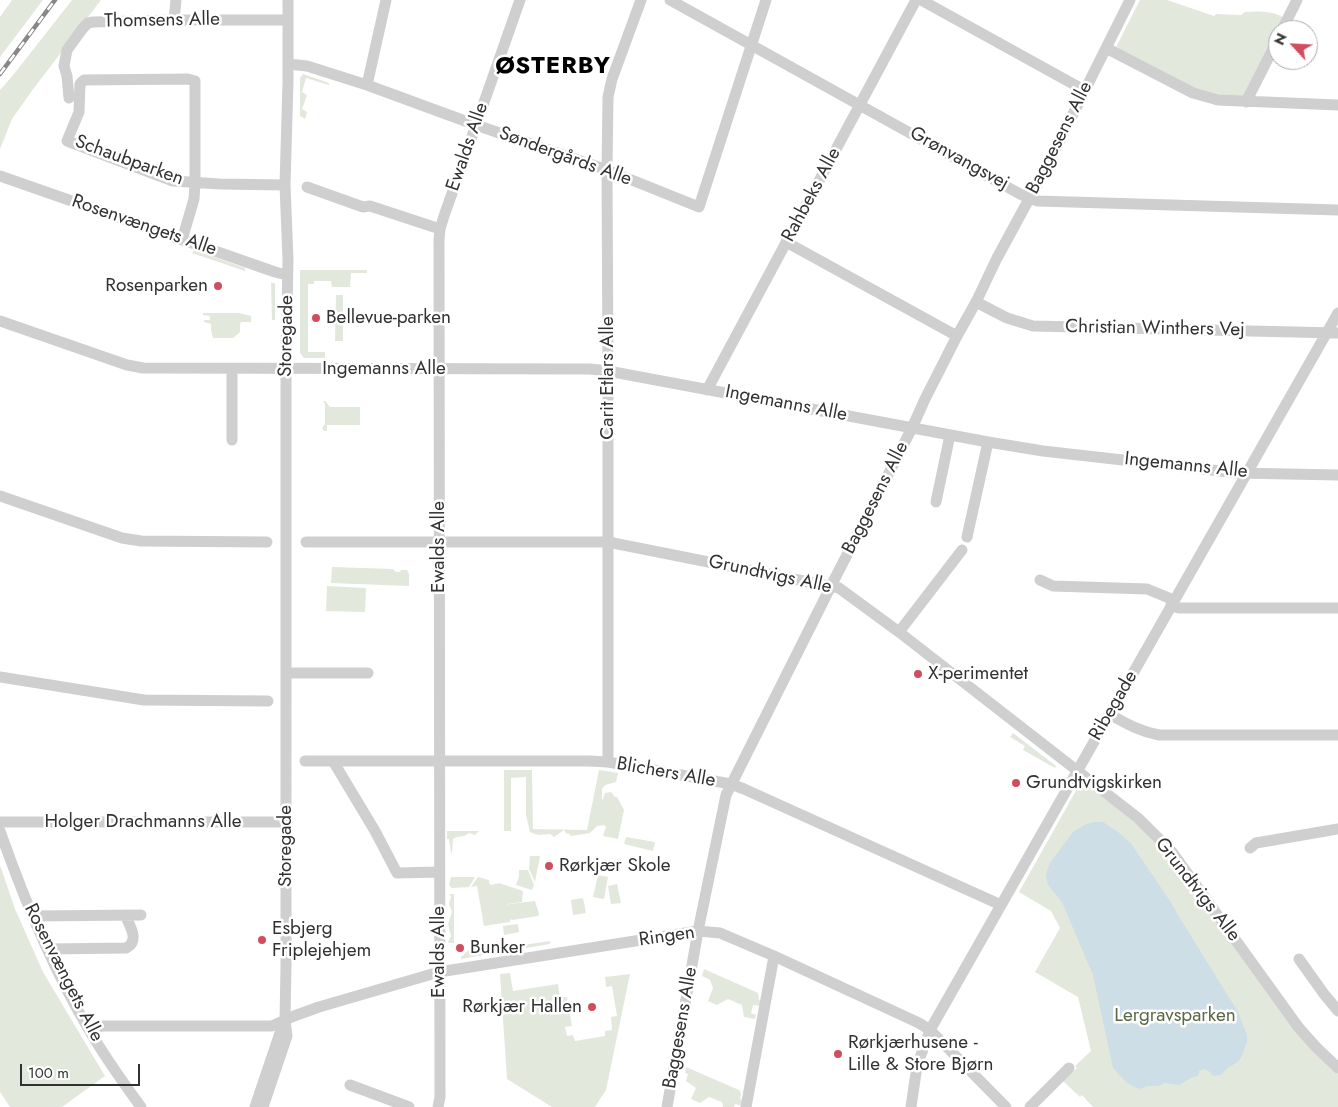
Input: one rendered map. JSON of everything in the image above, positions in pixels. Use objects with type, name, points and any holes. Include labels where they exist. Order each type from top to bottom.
[{"type":"street","points":[[174,20],[176,0]]},
{"type":"street","name":"Storegade","points":[[263,1107],[287,1036],[285,1020],[287,275],[285,185],[288,0]]},
{"type":"street","points":[[367,85],[386,0]]},
{"type":"street","name":"Ewalds Alle","points":[[438,1107],[440,1097],[438,240],[440,229],[520,0]]},
{"type":"street","name":"Carit Etlars Alle","points":[[608,762],[608,97],[612,79],[640,0]]},
{"type":"street","name":"Grønvangsvej","points":[[670,0],[1029,198],[1042,202],[1338,210]]},
{"type":"street","points":[[752,44],[766,0]]},
{"type":"street","name":"Rahbeks Alle","points":[[707,390],[916,0]]},
{"type":"street","points":[[921,0],[1084,90]]},
{"type":"street","name":"Baggesens Alle","points":[[667,1107],[698,931],[726,795],[957,336],[1047,166],[1130,0]]},
{"type":"street","points":[[1287,20],[1297,0]]},
{"type":"street","name":"Thomsens Alle","points":[[69,98],[64,66],[66,56],[72,42],[83,28],[93,22],[288,20]]},
{"type":"street","name":"Søndergårds Alle","points":[[288,64],[307,66],[367,85],[607,170],[699,207],[752,44]]},
{"type":"street","points":[[1106,48],[1193,93],[1218,100],[1338,105]]},
{"type":"street","points":[[1246,102],[1268,59]]},
{"type":"street","name":"Schaubparken","points":[[182,240],[194,199],[195,183],[195,81],[188,79],[84,80],[80,84],[79,112],[67,141],[173,181],[195,183],[285,185]]},
{"type":"street","name":"Rosenvængets Alle","points":[[0,176],[287,275]]},
{"type":"street","points":[[307,187],[363,207],[370,206],[440,229]]},
{"type":"street","points":[[786,242],[957,336]]},
{"type":"street","name":"Christian Winthers Vej","points":[[976,302],[1007,318],[1032,326],[1332,333]]},
{"type":"street","name":"Ribegade","points":[[911,1107],[917,1066],[930,1030],[1172,602],[1332,333],[1338,313]]},
{"type":"street","name":"Ingemanns Alle","points":[[0,321],[135,367],[438,370],[590,369],[950,436],[1043,451],[1238,473],[1338,475]]},
{"type":"street","points":[[232,368],[232,440]]},
{"type":"street","points":[[936,502],[950,436]]},
{"type":"street","points":[[967,537],[988,442]]},
{"type":"street","points":[[0,496],[122,538],[141,541],[268,542]]},
{"type":"street","name":"Grundtvigs Alle","points":[[306,542],[608,542],[839,588],[899,632],[1138,818],[1172,852],[1300,1028],[1338,1068]]},
{"type":"street","points":[[899,632],[962,550]]},
{"type":"street","points":[[1040,580],[1053,586],[1147,590],[1172,602],[1179,608],[1338,608]]},
{"type":"street","points":[[286,673],[368,673]]},
{"type":"street","points":[[0,677],[144,700],[268,701]]},
{"type":"street","points":[[1109,714],[1144,732],[1159,734],[1338,735]]},
{"type":"street","name":"Blichers Alle","points":[[305,760],[608,762],[731,784],[1001,905]]},
{"type":"street","points":[[333,761],[376,831],[397,872],[439,872]]},
{"type":"street","name":"Holger Drachmanns Alle","points":[[0,822],[286,822]]},
{"type":"street","points":[[1250,848],[1256,843],[1338,829]]},
{"type":"street","name":"Rosenvængets Alle","points":[[0,831],[32,916],[65,987],[114,1070],[140,1107]]},
{"type":"street","points":[[47,949],[126,948],[133,942],[134,937],[125,915]]},
{"type":"street","points":[[32,916],[141,915]]},
{"type":"street","name":"Ringen","points":[[88,1028],[103,1026],[272,1026],[319,1007],[439,972],[698,931],[720,933],[919,1023],[930,1030],[1006,1107]]},
{"type":"street","points":[[746,1107],[774,956]]},
{"type":"street","points":[[1299,959],[1338,1011]]},
{"type":"street","name":"Storegade","points":[[255,1107],[285,1020]]},
{"type":"street","points":[[1030,1107],[1069,1068]]},
{"type":"street","points":[[350,1085],[408,1107]]},
{"type":"green space","points":[[12,0],[43,0],[0,57],[0,17]]},
{"type":"green space","points":[[72,0],[101,0],[12,119],[0,149],[0,90]]},
{"type":"green space","points":[[1140,0],[1167,0],[1214,16],[1216,14],[1241,15],[1245,12],[1260,12],[1276,14],[1284,18],[1283,20],[1268,20],[1268,50],[1244,99],[1198,91],[1115,49]]},
{"type":"green space","points":[[303,74],[329,83],[329,85],[306,78],[302,92],[307,95],[302,109],[307,112],[305,119],[300,116],[300,78]]},
{"type":"green space","points":[[194,250],[245,268],[245,271],[192,253]]},
{"type":"green space","points":[[300,270],[367,270],[367,273],[351,273],[350,287],[332,287],[331,281],[314,281],[314,284],[308,284],[308,352],[325,352],[325,358],[304,358],[300,353]]},
{"type":"green space","points":[[271,283],[275,283],[275,320],[272,320]]},
{"type":"green space","points":[[336,295],[343,295],[343,341],[335,341]]},
{"type":"green space","points":[[203,313],[239,313],[251,316],[251,322],[241,322],[240,332],[233,338],[213,338],[211,324],[204,322],[204,320],[210,320],[210,316],[203,315]]},
{"type":"green space","points":[[323,401],[330,407],[360,407],[360,425],[327,425],[327,431],[324,431],[322,428],[325,424],[325,404]]},
{"type":"green space","points":[[332,567],[393,569],[396,572],[407,570],[409,586],[331,583]]},
{"type":"green space","points":[[327,586],[366,588],[365,612],[326,611]]},
{"type":"green space","points":[[1013,733],[1056,766],[1055,768],[1023,750],[1025,746],[1010,737]]},
{"type":"green space","points":[[504,770],[532,770],[533,829],[587,830],[599,770],[618,773],[616,782],[605,785],[602,789],[602,801],[605,793],[611,792],[617,797],[624,810],[618,839],[603,836],[606,827],[604,825],[597,826],[590,833],[571,836],[564,830],[554,837],[550,834],[538,835],[530,832],[526,815],[526,777],[511,778],[511,831],[504,831]]},
{"type":"green space","name":"Lergravsparken","points":[[1082,780],[1133,820],[1166,854],[1328,1066],[1338,1074],[1338,1107],[1093,1107],[1082,1095],[1080,1097],[1063,1081],[1091,1051],[1078,997],[1035,972],[1060,928],[1051,911],[1019,892]]},
{"type":"green space","points":[[447,831],[479,831],[475,835],[469,833],[453,839],[451,853]]},
{"type":"green space","points":[[626,837],[655,842],[653,851],[624,844]]},
{"type":"green space","points":[[530,856],[540,856],[535,882],[529,869]]},
{"type":"green space","points":[[0,865],[15,909],[43,972],[105,1076],[62,1107],[10,1107],[0,1092]]},
{"type":"green space","points":[[519,870],[528,870],[534,885],[532,890],[516,885]]},
{"type":"green space","points":[[598,875],[608,877],[604,899],[593,897]]},
{"type":"green space","points":[[451,877],[475,877],[469,887],[452,888],[449,885]]},
{"type":"green space","points":[[478,877],[489,880],[491,885],[499,883],[523,891],[522,902],[508,904],[508,906],[509,904],[535,901],[538,916],[510,919],[510,922],[484,926],[477,886],[471,887]]},
{"type":"green space","points":[[617,884],[621,903],[611,904],[608,886]]},
{"type":"green space","points":[[450,894],[454,894],[454,943],[448,942],[451,936],[448,924],[452,912],[449,904]]},
{"type":"green space","points":[[583,898],[586,913],[573,915],[571,900]]},
{"type":"green space","points":[[518,924],[519,932],[504,935],[503,926]]},
{"type":"green space","points":[[550,941],[550,944],[484,955],[483,950],[488,947],[489,950]]},
{"type":"green space","points":[[469,950],[482,950],[483,955],[461,959]]},
{"type":"green space","points":[[704,969],[758,993],[759,1000],[761,1001],[760,1006],[753,1005],[751,1013],[756,1015],[755,1019],[744,1017],[742,1005],[728,999],[717,1005],[708,1001],[713,988],[710,980],[702,976]]},
{"type":"green space","points":[[510,973],[513,991],[558,984],[560,998],[567,997],[572,1026],[565,1027],[567,1036],[573,1035],[575,1041],[605,1036],[605,1031],[612,1030],[611,1017],[617,1016],[612,986],[606,987],[605,977],[630,974],[606,1090],[595,1107],[552,1107],[507,1079],[500,974]]},
{"type":"green space","points":[[686,1067],[739,1090],[742,1106],[735,1104],[734,1107],[723,1107],[722,1102],[709,1097],[700,1103],[691,1099],[696,1088],[686,1081],[688,1074],[685,1073]]},
{"type":"shaded area","points":[[1103,822],[1130,842],[1172,904],[1238,1012],[1247,1035],[1247,1042],[1238,1062],[1221,1075],[1213,1076],[1204,1069],[1199,1071],[1198,1076],[1179,1085],[1165,1083],[1140,1089],[1127,1083],[1113,1068],[1093,975],[1062,902],[1048,885],[1046,877],[1050,863],[1073,832],[1084,825]]},
{"type":"railway","points":[[0,74],[55,0]]},
{"type":"place","name":"Rosenparken","points":[[218,286]]},
{"type":"place","name":"Bellevue-parken","points":[[316,318]]},
{"type":"place","name":"X-perimentet","points":[[918,674]]},
{"type":"place","name":"Grundtvigskirken","points":[[1016,783]]},
{"type":"place","name":"Rørkjær Skole","points":[[549,866]]},
{"type":"place","name":"Esbjerg Friplejehjem","points":[[262,940]]},
{"type":"place","name":"Bunker","points":[[460,948]]},
{"type":"place","name":"Rørkjær Hallen","points":[[592,1007]]},
{"type":"place","name":"Rørkjærhusene - Lille & Store Bjørn","points":[[838,1054]]},
{"type":"district","name":"ØSTERBY","points":[[553,67]]}]
